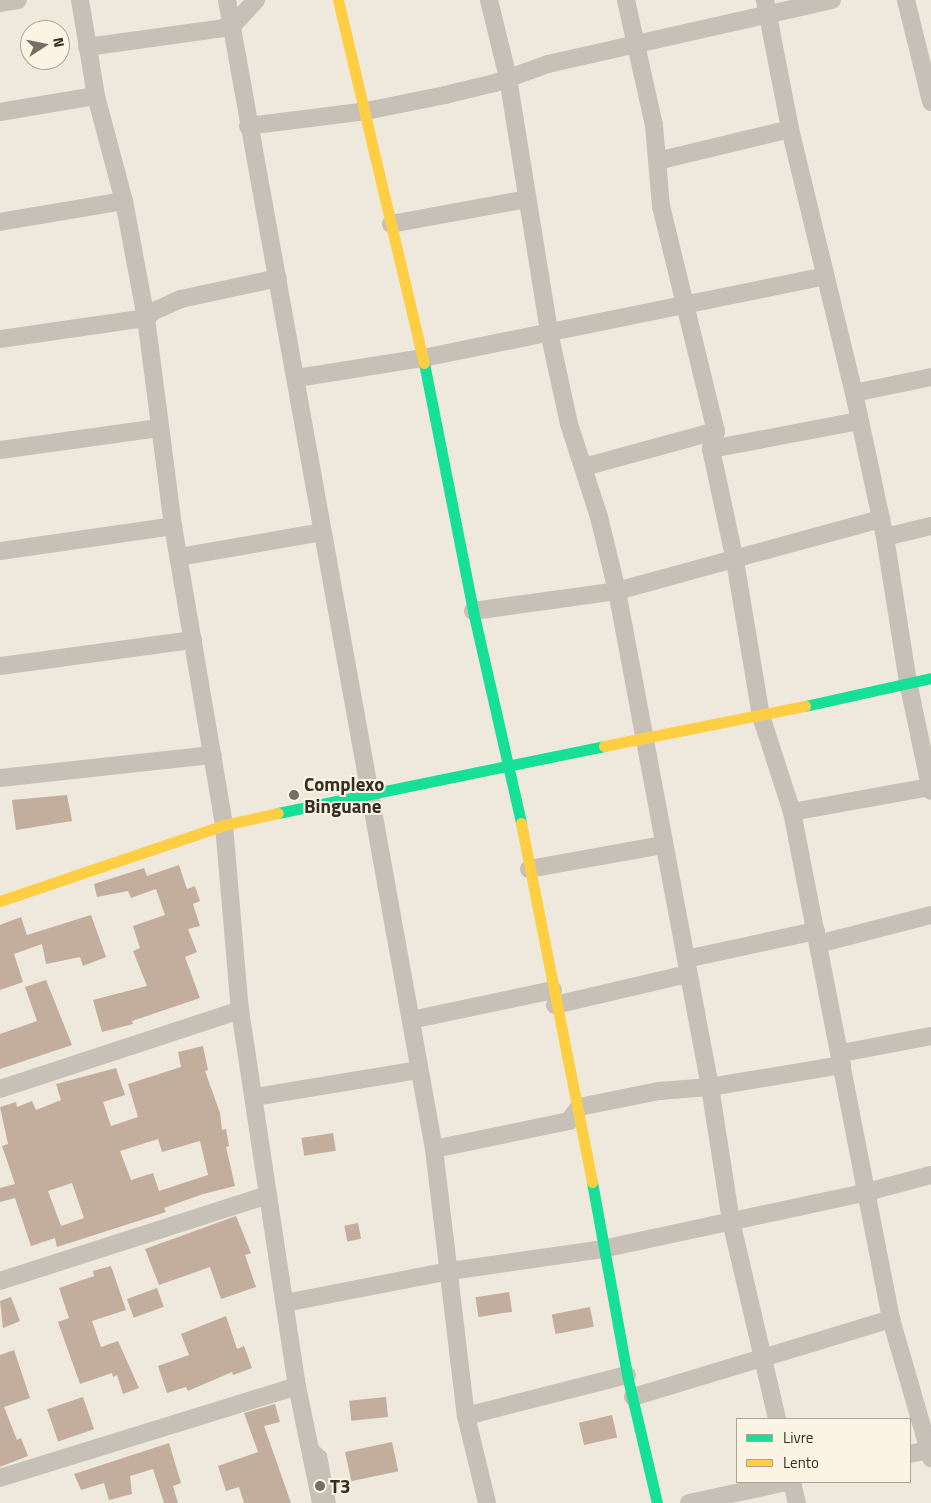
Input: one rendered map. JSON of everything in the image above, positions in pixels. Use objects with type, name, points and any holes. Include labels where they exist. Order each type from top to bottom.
[{"type":"street","points":[[0,3],[18,0]]},
{"type":"street","points":[[80,0],[96,96],[124,201],[146,318],[158,428],[173,526],[194,640],[224,825],[240,1010],[297,1386],[321,1503]]},
{"type":"street","points":[[227,0],[248,126],[297,378],[322,532],[412,1020],[418,1070],[434,1148],[466,1416],[487,1503]]},
{"type":"street","points":[[87,47],[231,27],[256,0]]},
{"type":"street","points":[[338,0],[366,111],[423,358],[473,611],[510,764],[554,997],[579,1107],[602,1249],[627,1375],[657,1503]]},
{"type":"street","points":[[489,0],[508,78],[549,332],[568,424],[584,467],[617,591],[662,845],[710,1087],[730,1221],[777,1418]]},
{"type":"street","points":[[626,0],[638,44],[654,126],[662,206],[716,431],[711,449],[735,561],[761,716],[792,812],[842,1059],[891,1319],[930,1452],[911,1454]]},
{"type":"street","points":[[248,126],[366,111],[508,78],[548,64],[638,44],[767,7],[832,0]]},
{"type":"street","points":[[906,0],[931,102]]},
{"type":"street","points":[[767,7],[790,129],[854,393],[885,537],[908,682],[931,789],[792,812]]},
{"type":"street","points":[[0,112],[96,96]]},
{"type":"street","points":[[656,161],[790,129]]},
{"type":"street","points":[[391,224],[527,200]]},
{"type":"street","points":[[0,222],[124,201]]},
{"type":"street","points":[[297,378],[423,358],[684,303],[825,276]]},
{"type":"street","points":[[0,339],[146,318],[154,311],[182,299],[278,278]]},
{"type":"street","points":[[854,393],[931,377]]},
{"type":"street","points":[[711,449],[859,422]]},
{"type":"street","points":[[0,450],[158,428]]},
{"type":"street","points":[[584,467],[716,431]]},
{"type":"street","points":[[473,611],[617,591],[735,561],[881,520]]},
{"type":"street","points":[[0,551],[173,526]]},
{"type":"street","points":[[885,537],[931,526]]},
{"type":"street","points":[[178,557],[322,532]]},
{"type":"street","points":[[0,666],[194,640]]},
{"type":"street","points":[[0,901],[224,825],[510,764],[761,716],[931,678]]},
{"type":"street","points":[[0,778],[213,754]]},
{"type":"street","points":[[529,868],[662,845]]},
{"type":"street","points":[[412,1020],[554,997],[817,937],[931,915]]},
{"type":"street","points":[[0,1089],[240,1010]]},
{"type":"street","points":[[434,1148],[569,1120],[579,1107],[659,1091],[710,1087],[842,1059],[931,1036]]},
{"type":"street","points":[[254,1097],[418,1070]]},
{"type":"street","points":[[285,1303],[450,1271],[602,1249],[867,1192],[931,1175]]},
{"type":"street","points":[[0,1280],[268,1195]]},
{"type":"street","points":[[633,1396],[891,1319]]},
{"type":"street","points":[[466,1416],[627,1375]]},
{"type":"street","points":[[0,1478],[297,1386]]},
{"type":"street","points":[[689,1503],[781,1483]]},
{"type":"street","points":[[792,1483],[797,1503]]},
{"type":"lane","points":[[309,1443],[322,1455],[331,1503]]},
{"type":"building","points":[[67,795],[72,821],[16,830],[12,800]]},
{"type":"building","points":[[179,865],[187,889],[195,886],[200,901],[193,904],[200,926],[188,929],[197,952],[185,957],[200,998],[132,1021],[133,1024],[102,1032],[93,1000],[147,986],[133,951],[140,948],[133,926],[165,915],[156,889],[131,898],[128,891],[97,897],[94,884],[144,868],[147,876]]},
{"type":"building","points":[[91,915],[106,957],[83,966],[80,957],[46,964],[42,944],[14,954],[23,982],[0,990],[0,925],[21,917],[27,935]]},
{"type":"building","points":[[46,980],[72,1045],[0,1069],[0,1034],[37,1021],[25,987]]},
{"type":"building","points":[[203,1046],[208,1070],[205,1071],[220,1113],[222,1130],[226,1129],[229,1146],[226,1147],[235,1186],[203,1194],[164,1208],[166,1212],[57,1247],[55,1238],[31,1246],[15,1198],[0,1202],[0,1188],[15,1184],[2,1146],[8,1144],[0,1107],[16,1102],[17,1107],[32,1101],[36,1110],[61,1100],[56,1084],[116,1068],[125,1095],[103,1102],[111,1126],[138,1117],[128,1084],[181,1067],[178,1052]],"holes":[[[158,1139],[162,1152],[200,1141],[208,1175],[159,1191],[153,1173],[131,1180],[120,1151]],[[72,1183],[84,1218],[61,1226],[48,1191]]]},
{"type":"building","points":[[333,1133],[336,1151],[304,1156],[301,1138]]},
{"type":"building","points":[[236,1216],[251,1253],[245,1255],[256,1287],[221,1299],[210,1267],[159,1285],[145,1249]]},
{"type":"building","points":[[358,1223],[361,1239],[347,1241],[344,1226]]},
{"type":"building","points":[[111,1266],[126,1310],[92,1321],[101,1347],[118,1341],[139,1388],[123,1394],[117,1375],[113,1377],[112,1373],[80,1384],[58,1322],[69,1318],[59,1288],[94,1276],[93,1271]]},
{"type":"building","points":[[157,1288],[164,1307],[134,1318],[127,1299]]},
{"type":"building","points":[[509,1292],[512,1312],[479,1317],[475,1297]]},
{"type":"building","points":[[11,1297],[20,1321],[3,1328],[0,1301]]},
{"type":"building","points":[[590,1307],[594,1327],[556,1334],[552,1314]]},
{"type":"building","points":[[226,1316],[237,1349],[244,1346],[252,1368],[233,1375],[232,1372],[188,1391],[186,1387],[167,1393],[158,1366],[189,1355],[181,1334]]},
{"type":"building","points":[[14,1350],[30,1398],[4,1407],[17,1440],[21,1438],[28,1456],[0,1467],[0,1355]]},
{"type":"building","points":[[83,1397],[94,1429],[58,1442],[47,1409]]},
{"type":"building","points":[[386,1397],[388,1417],[351,1421],[349,1401]]},
{"type":"building","points":[[275,1404],[280,1422],[264,1426],[291,1503],[244,1503],[239,1487],[226,1491],[218,1466],[258,1452],[244,1413]]},
{"type":"building","points":[[612,1415],[617,1437],[584,1445],[579,1423]]},
{"type":"building","points":[[392,1442],[398,1471],[351,1481],[345,1452]]},
{"type":"building","points":[[169,1443],[181,1483],[173,1486],[178,1503],[164,1503],[153,1469],[130,1476],[132,1494],[109,1500],[104,1483],[81,1490],[74,1474]]},
{"type":"traffic: fast","points":[[424,363],[473,611],[521,823]]},
{"type":"traffic: fast","points":[[805,706],[931,678]]},
{"type":"traffic: fast","points":[[278,813],[604,746]]},
{"type":"traffic: fast","points":[[592,1182],[627,1375],[657,1503]]},
{"type":"traffic: slow","points":[[338,0],[424,363]]},
{"type":"traffic: slow","points":[[604,746],[805,706]]},
{"type":"traffic: slow","points":[[0,901],[224,825],[278,813]]},
{"type":"traffic: slow","points":[[521,823],[592,1182]]},
{"type":"place","name":"Complexo Binguane","points":[[294,795]]},
{"type":"place","name":"T3","points":[[320,1486]]}]
